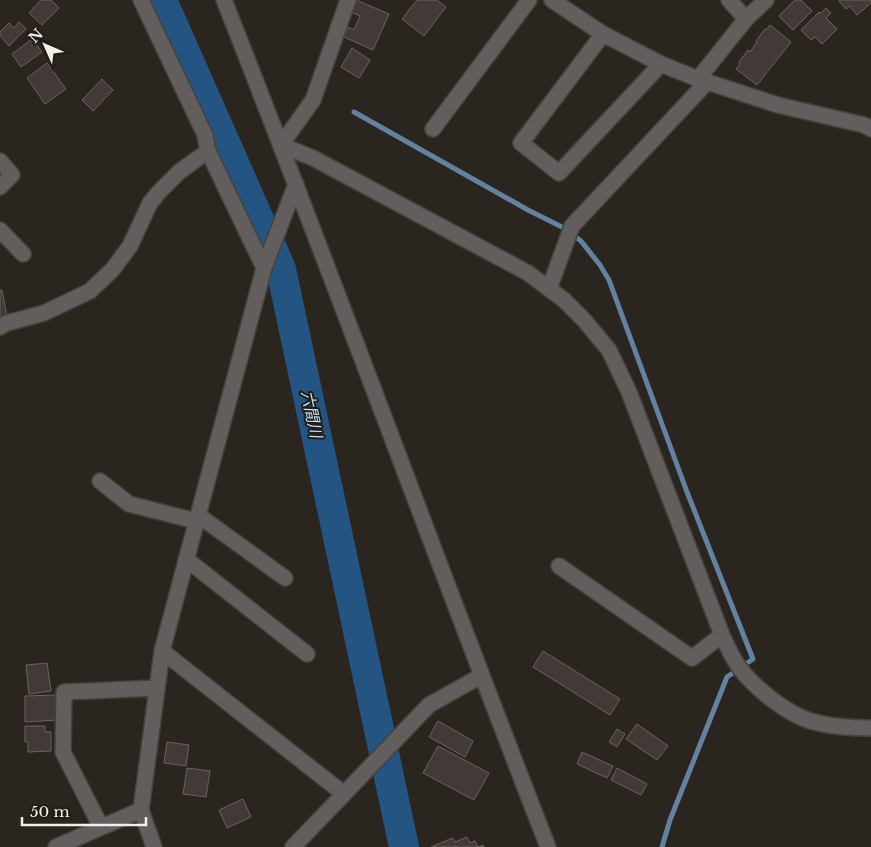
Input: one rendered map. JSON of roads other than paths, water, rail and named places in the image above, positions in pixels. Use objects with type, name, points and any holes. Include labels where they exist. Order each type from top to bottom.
[{"type":"street","points":[[141,0],[205,135],[208,151],[265,264]]},
{"type":"street","points":[[224,0],[296,184],[481,676],[548,847]]},
{"type":"street","points":[[281,145],[313,100],[348,0]]},
{"type":"street","points":[[433,128],[529,0]]},
{"type":"street","points":[[729,0],[746,19]]},
{"type":"street","points":[[549,289],[572,226],[703,80],[746,19],[766,0]]},
{"type":"street","points":[[556,1],[603,34],[660,64],[778,105],[864,125],[871,129]]},
{"type":"street","points":[[603,34],[521,143],[559,173],[660,64]]},
{"type":"street","points":[[281,145],[313,158],[528,274],[564,300],[609,350],[629,392],[722,635],[734,660],[748,679],[768,697],[812,722],[841,728],[871,728]]},
{"type":"street","points":[[0,327],[44,313],[90,290],[113,269],[130,246],[150,203],[159,192],[179,172],[208,151]]},
{"type":"street","points":[[0,161],[12,175],[0,187]]},
{"type":"street","points":[[154,847],[141,810],[162,651],[265,264],[296,184]]},
{"type":"street","points":[[0,230],[23,254]]},
{"type":"street","points":[[100,480],[129,504],[197,518],[286,578]]},
{"type":"street","points":[[186,560],[307,654]]},
{"type":"street","points":[[559,566],[692,658],[722,635]]},
{"type":"street","points":[[162,651],[344,794]]},
{"type":"street","points":[[293,847],[429,705],[481,676]]},
{"type":"street","points":[[101,827],[63,752],[64,692],[157,688]]},
{"type":"street","points":[[56,847],[141,810]]},
{"type":"waterway","name":"六間川","points":[[162,0],[281,269],[404,847]]},
{"type":"waterway","points":[[354,112],[528,210],[564,228],[581,241],[609,280],[687,492],[753,659],[727,677],[670,820],[662,847]]}]
